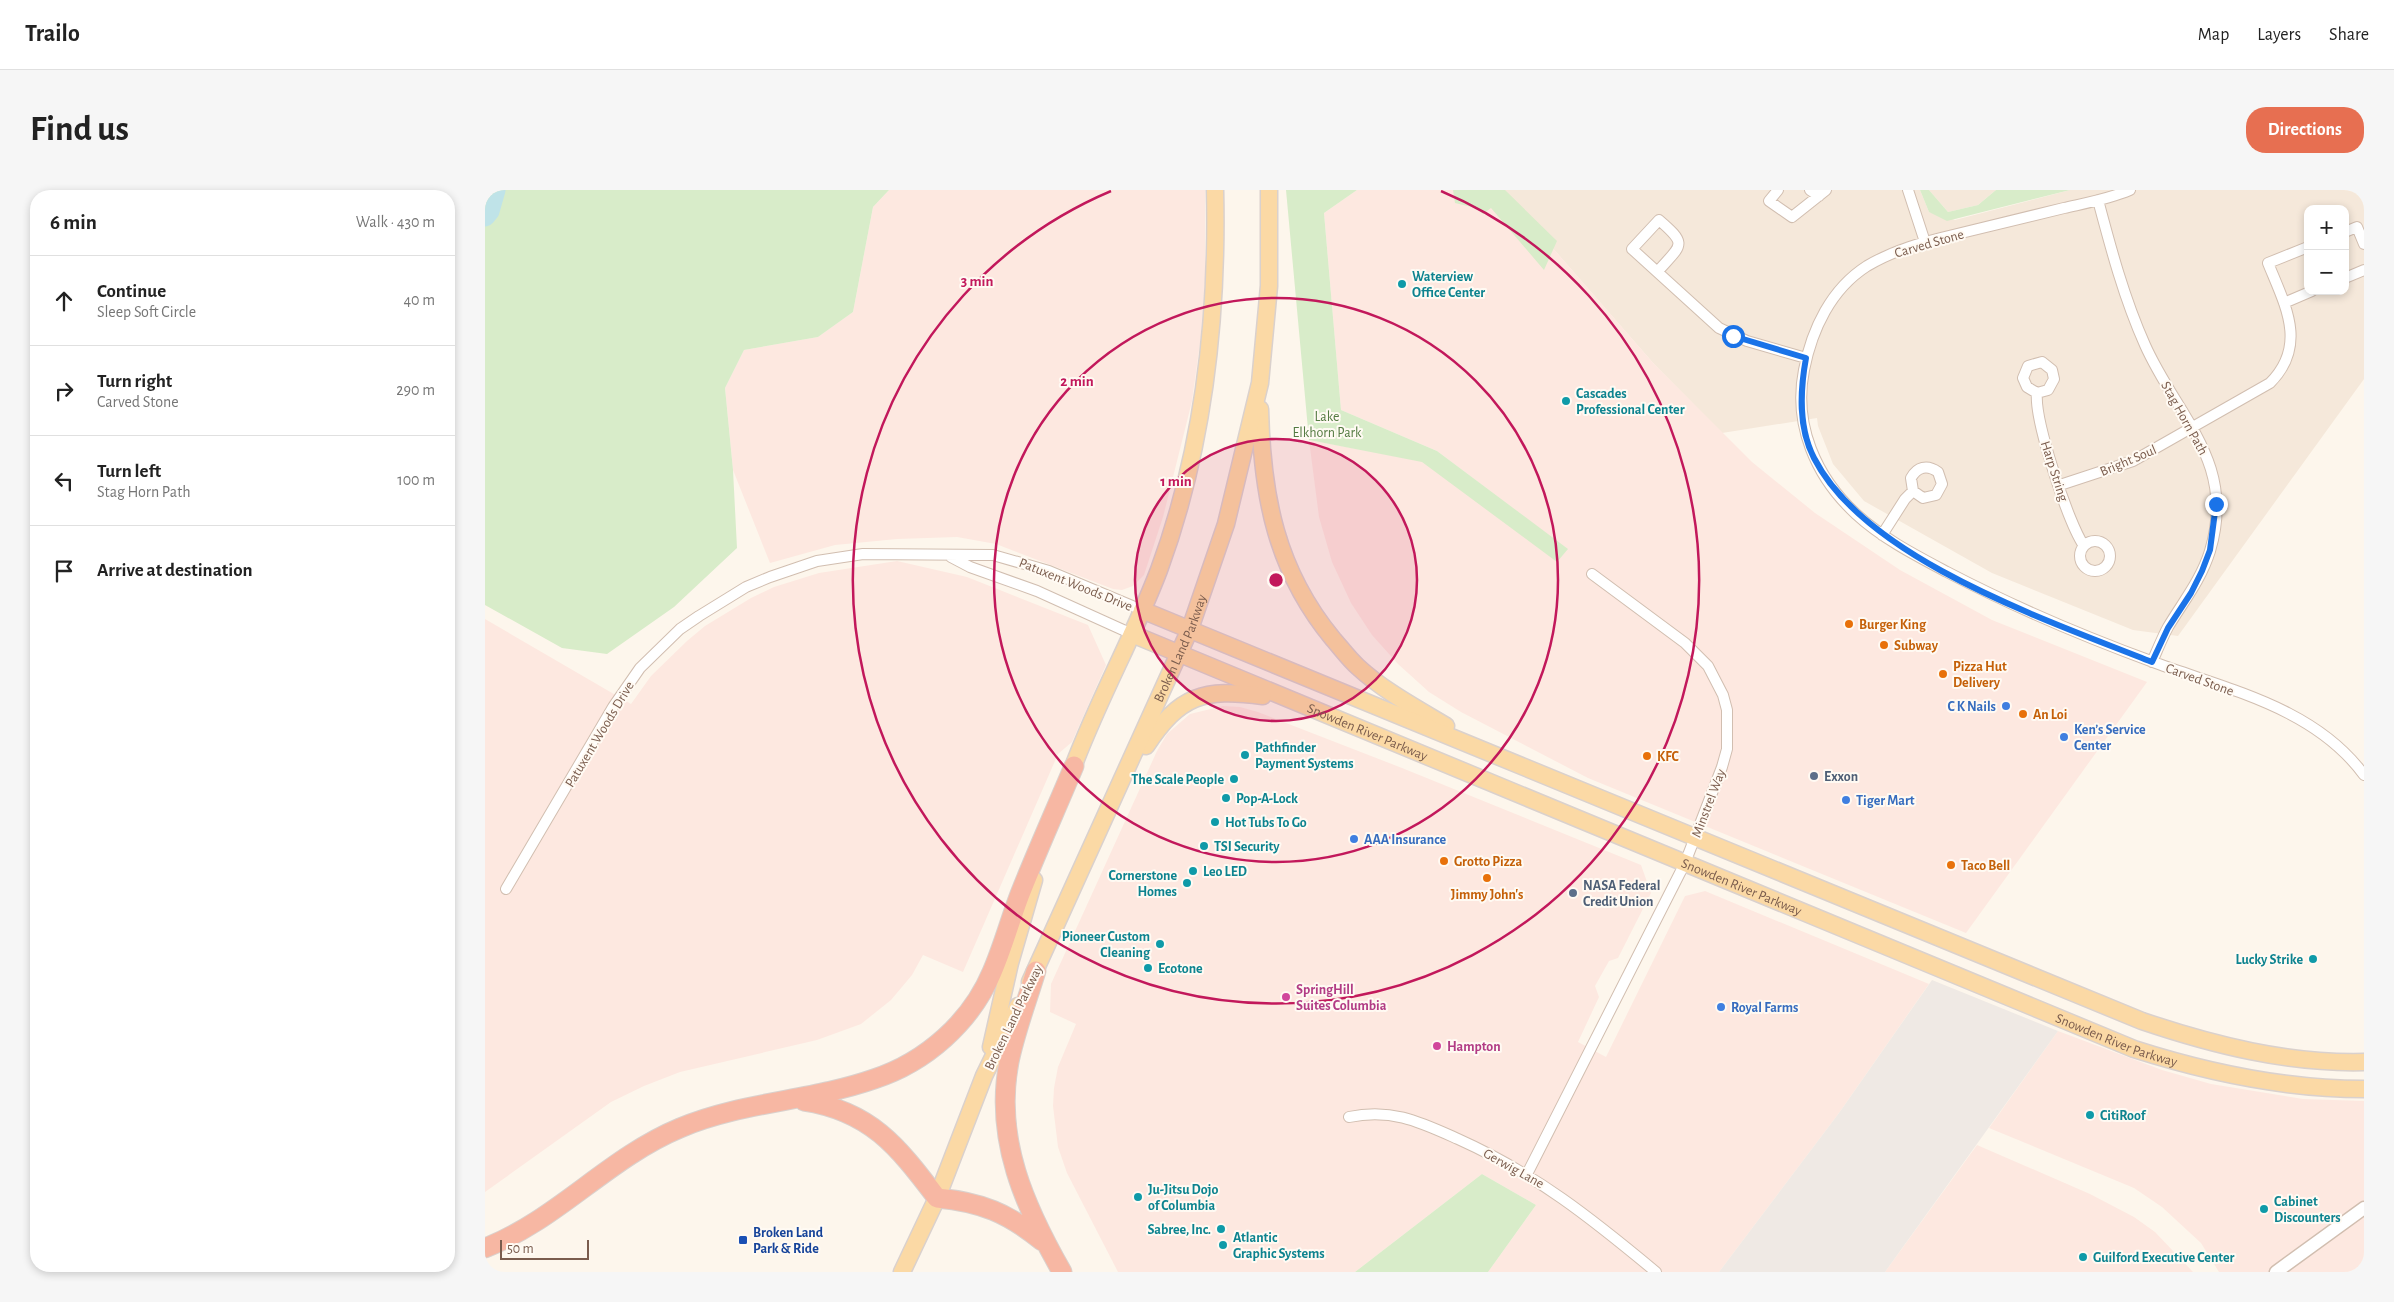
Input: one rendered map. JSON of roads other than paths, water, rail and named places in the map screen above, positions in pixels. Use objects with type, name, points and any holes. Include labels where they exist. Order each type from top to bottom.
[{"type":"highway","points":[[485,1248],[512,1237],[624,1157],[660,1137],[706,1119],[875,1079],[904,1067],[930,1051],[969,1010],[992,973],[1019,896],[1074,766]]},
{"type":"highway","points":[[1036,971],[1009,1061],[1004,1113],[1007,1144],[1015,1172],[1047,1244],[1062,1272]]},
{"type":"highway","points":[[795,1099],[836,1107],[874,1126],[895,1145],[937,1198],[971,1203],[1003,1213],[1027,1228],[1047,1244]]},
{"type":"main road","name":"Broken Land Parkway","points":[[984,1076],[1029,897],[1074,766],[1142,610],[1179,508],[1196,436],[1211,337],[1215,280],[1215,190]]},
{"type":"main road","name":"Broken Land Parkway","points":[[902,1272],[937,1198],[984,1076],[1036,971],[1191,629],[1226,524],[1260,383],[1269,286],[1269,190]]},
{"type":"main road","points":[[1260,383],[1264,479],[1270,515],[1280,547],[1306,601],[1322,626],[1357,667],[1393,694],[1493,755]]},
{"type":"main road","name":"Snowden River Parkway","points":[[1142,610],[2150,1024],[2191,1037],[2264,1054],[2364,1062]]},
{"type":"main road","name":"Snowden River Parkway","points":[[1132,634],[1287,700],[2134,1049],[2185,1065],[2261,1081],[2306,1087],[2364,1089]]},
{"type":"main road","points":[[1121,786],[1167,718],[1177,708],[1191,700],[1207,694],[1235,692],[1287,700]]},
{"type":"street","points":[[1778,190],[1769,201],[1792,217],[1822,193]]},
{"type":"street","points":[[1809,190],[1822,193]]},
{"type":"street","points":[[1907,190],[1925,242]]},
{"type":"street","name":"Carved Stone","points":[[2129,190],[2098,200],[1925,242],[1881,258],[1848,282],[1821,317],[1812,335],[1806,358],[1802,380],[1801,408],[1806,436],[1813,457],[1839,496],[1856,514],[1882,534],[1926,561],[2009,603],[2152,662],[2263,702],[2305,722],[2337,744],[2364,775]]},
{"type":"street","name":"Stag Horn Path","points":[[2098,200],[2123,292],[2134,319],[2158,370],[2205,449],[2212,469],[2216,504],[2210,550],[2191,593],[2168,628],[2152,662]]},
{"type":"street","points":[[1658,271],[1677,250],[1679,241],[1678,237],[1659,220],[1632,249],[1719,328],[1747,342],[1806,358]]},
{"type":"street","points":[[2349,230],[2357,227],[2364,244]]},
{"type":"street","name":"Bright Soul","points":[[2060,485],[2133,461],[2270,383],[2279,374],[2289,355],[2291,343],[2289,316],[2268,263],[2304,249]]},
{"type":"street","points":[[2349,276],[2364,270]]},
{"type":"street","points":[[2284,303],[2304,294]]},
{"type":"street","name":"Harp String","points":[[2037,393],[2037,413],[2071,522],[2084,546]]},
{"type":"street","points":[[1882,534],[1905,499],[1913,491]]},
{"type":"street","name":"Patuxent Woods Drive","points":[[506,889],[628,683],[680,630],[746,587],[777,574],[817,561],[863,554],[993,555],[1017,560],[1142,610]]},
{"type":"street","name":"Patuxent Woods Drive","points":[[950,556],[971,567],[1037,591],[1132,634]]},
{"type":"street","name":"Minstrel Way","points":[[1527,1174],[1685,863],[1722,767],[1727,749],[1728,723],[1723,695],[1713,674],[1698,655],[1592,574]]},
{"type":"street","name":"Gerwig Lane","points":[[1349,1117],[1371,1112],[1409,1118],[1491,1154],[1527,1174],[1584,1212],[1656,1272]]},
{"type":"street","points":[[2276,1272],[2364,1208]]},
{"type":"waterway","points":[[485,216],[489,211],[495,190]]},
{"type":"place","name":"Waterview Office Center","points":[[1402,284]]},
{"type":"place","name":"Cascades Professional Center","points":[[1566,401]]},
{"type":"place","name":"Burger King","points":[[1849,624]]},
{"type":"place","name":"Subway","points":[[1884,645]]},
{"type":"place","name":"Pizza Hut Delivery","points":[[1943,674]]},
{"type":"place","name":"C K Nails","points":[[2006,706]]},
{"type":"place","name":"An Loi","points":[[2023,714]]},
{"type":"place","name":"Ken’s Service Center","points":[[2064,737]]},
{"type":"place","name":"Pathfinder Payment Systems","points":[[1245,755]]},
{"type":"place","name":"KFC","points":[[1647,756]]},
{"type":"place","name":"Exxon","points":[[1814,776]]},
{"type":"place","name":"The Scale People","points":[[1234,779]]},
{"type":"place","name":"Pop-A-Lock","points":[[1226,798]]},
{"type":"place","name":"Tiger Mart","points":[[1846,800]]},
{"type":"place","name":"Hot Tubs To Go","points":[[1215,822]]},
{"type":"place","name":"AAA Insurance","points":[[1354,839]]},
{"type":"place","name":"TSI Security","points":[[1204,846]]},
{"type":"place","name":"Grotto Pizza","points":[[1444,861]]},
{"type":"place","name":"Taco Bell","points":[[1951,865]]},
{"type":"place","name":"Leo LED","points":[[1193,871]]},
{"type":"place","name":"Jimmy John's","points":[[1487,878]]},
{"type":"place","name":"Cornerstone Homes","points":[[1187,883]]},
{"type":"place","name":"NASA Federal Credit Union","points":[[1573,893]]},
{"type":"place","name":"Pioneer Custom Cleaning","points":[[1160,944]]},
{"type":"place","name":"Lucky Strike","points":[[2313,959]]},
{"type":"place","name":"Ecotone","points":[[1148,968]]},
{"type":"place","name":"SpringHill Suites Columbia","points":[[1286,997]]},
{"type":"place","name":"Royal Farms","points":[[1721,1007]]},
{"type":"place","name":"Hampton","points":[[1437,1046]]},
{"type":"place","name":"CitiRoof","points":[[2090,1115]]},
{"type":"place","name":"Ju-Jitsu Dojo of Columbia","points":[[1138,1197]]},
{"type":"place","name":"Cabinet Discounters","points":[[2264,1209]]},
{"type":"place","name":"Sabree, Inc.","points":[[1221,1229]]},
{"type":"place","name":"Broken Land Park & Ride","points":[[743,1240]]},
{"type":"place","name":"Atlantic Graphic Systems","points":[[1223,1245]]},
{"type":"place","name":"Guilford Executive Center","points":[[2083,1257]]},
{"type":"park label","name":"Lake Elkhorn Park","points":[[1327,424]]}]
